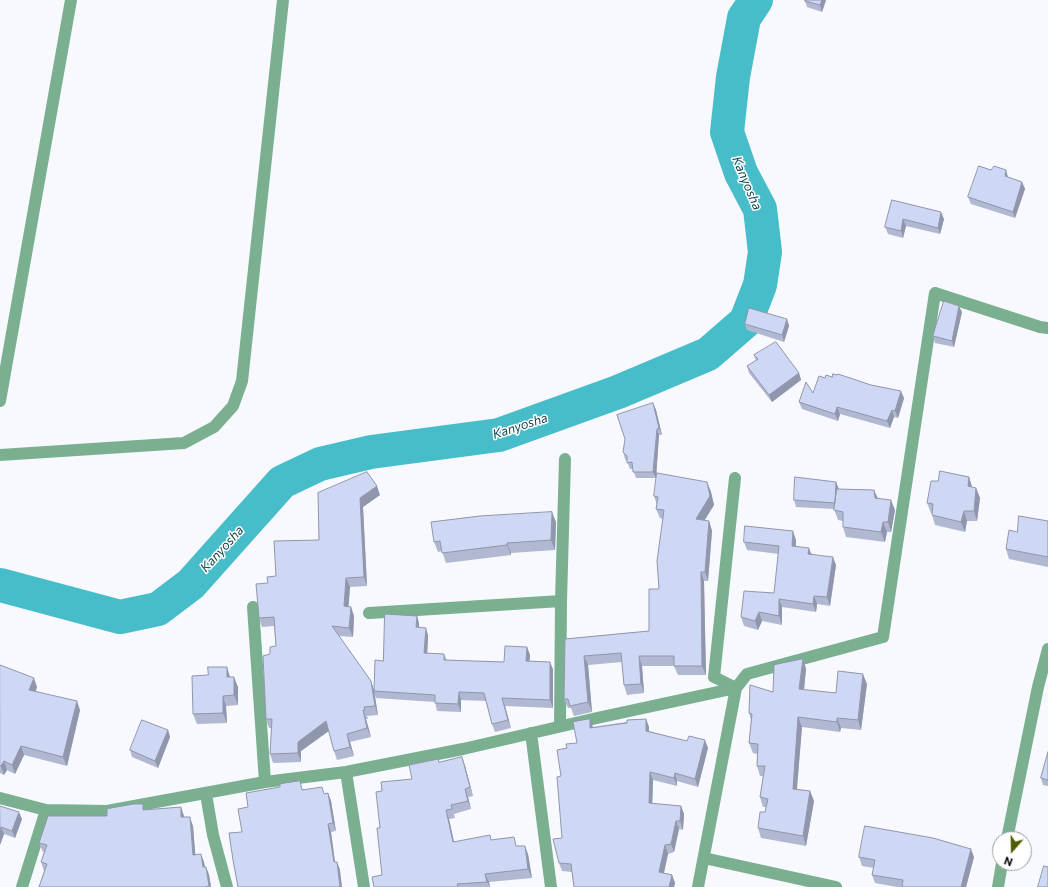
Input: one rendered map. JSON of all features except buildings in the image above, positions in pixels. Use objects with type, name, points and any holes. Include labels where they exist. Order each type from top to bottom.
[{"type":"street","points":[[0,401],[71,0]]},
{"type":"street","points":[[0,455],[184,443],[214,427],[233,406],[242,381],[283,0]]},
{"type":"street","points":[[698,887],[736,688],[747,674],[883,637],[935,293],[1040,327],[1048,328]]},
{"type":"street","points":[[560,726],[561,601],[565,459]]},
{"type":"street","points":[[735,478],[714,677],[736,688]]},
{"type":"street","points":[[369,613],[561,601]]},
{"type":"street","points":[[253,607],[264,782]]},
{"type":"street","points":[[1009,831],[1038,688],[1048,649]]},
{"type":"street","points":[[0,798],[46,810],[107,811],[206,794],[264,782],[346,772],[736,688]]},
{"type":"street","points":[[532,733],[551,887]]},
{"type":"street","points":[[346,772],[364,887]]},
{"type":"street","points":[[206,794],[214,835],[227,887]]},
{"type":"street","points":[[22,887],[46,810]]},
{"type":"street","points":[[704,858],[836,887]]},
{"type":"street","points":[[998,887],[1001,871]]},
{"type":"waterway","name":"Kanyosha","points":[[0,585],[120,617],[158,609],[191,584],[282,482],[320,464],[371,452],[499,435],[618,392],[708,354],[746,321],[760,285],[765,252],[760,209],[741,173],[727,132],[733,77],[744,18],[756,0]]}]
